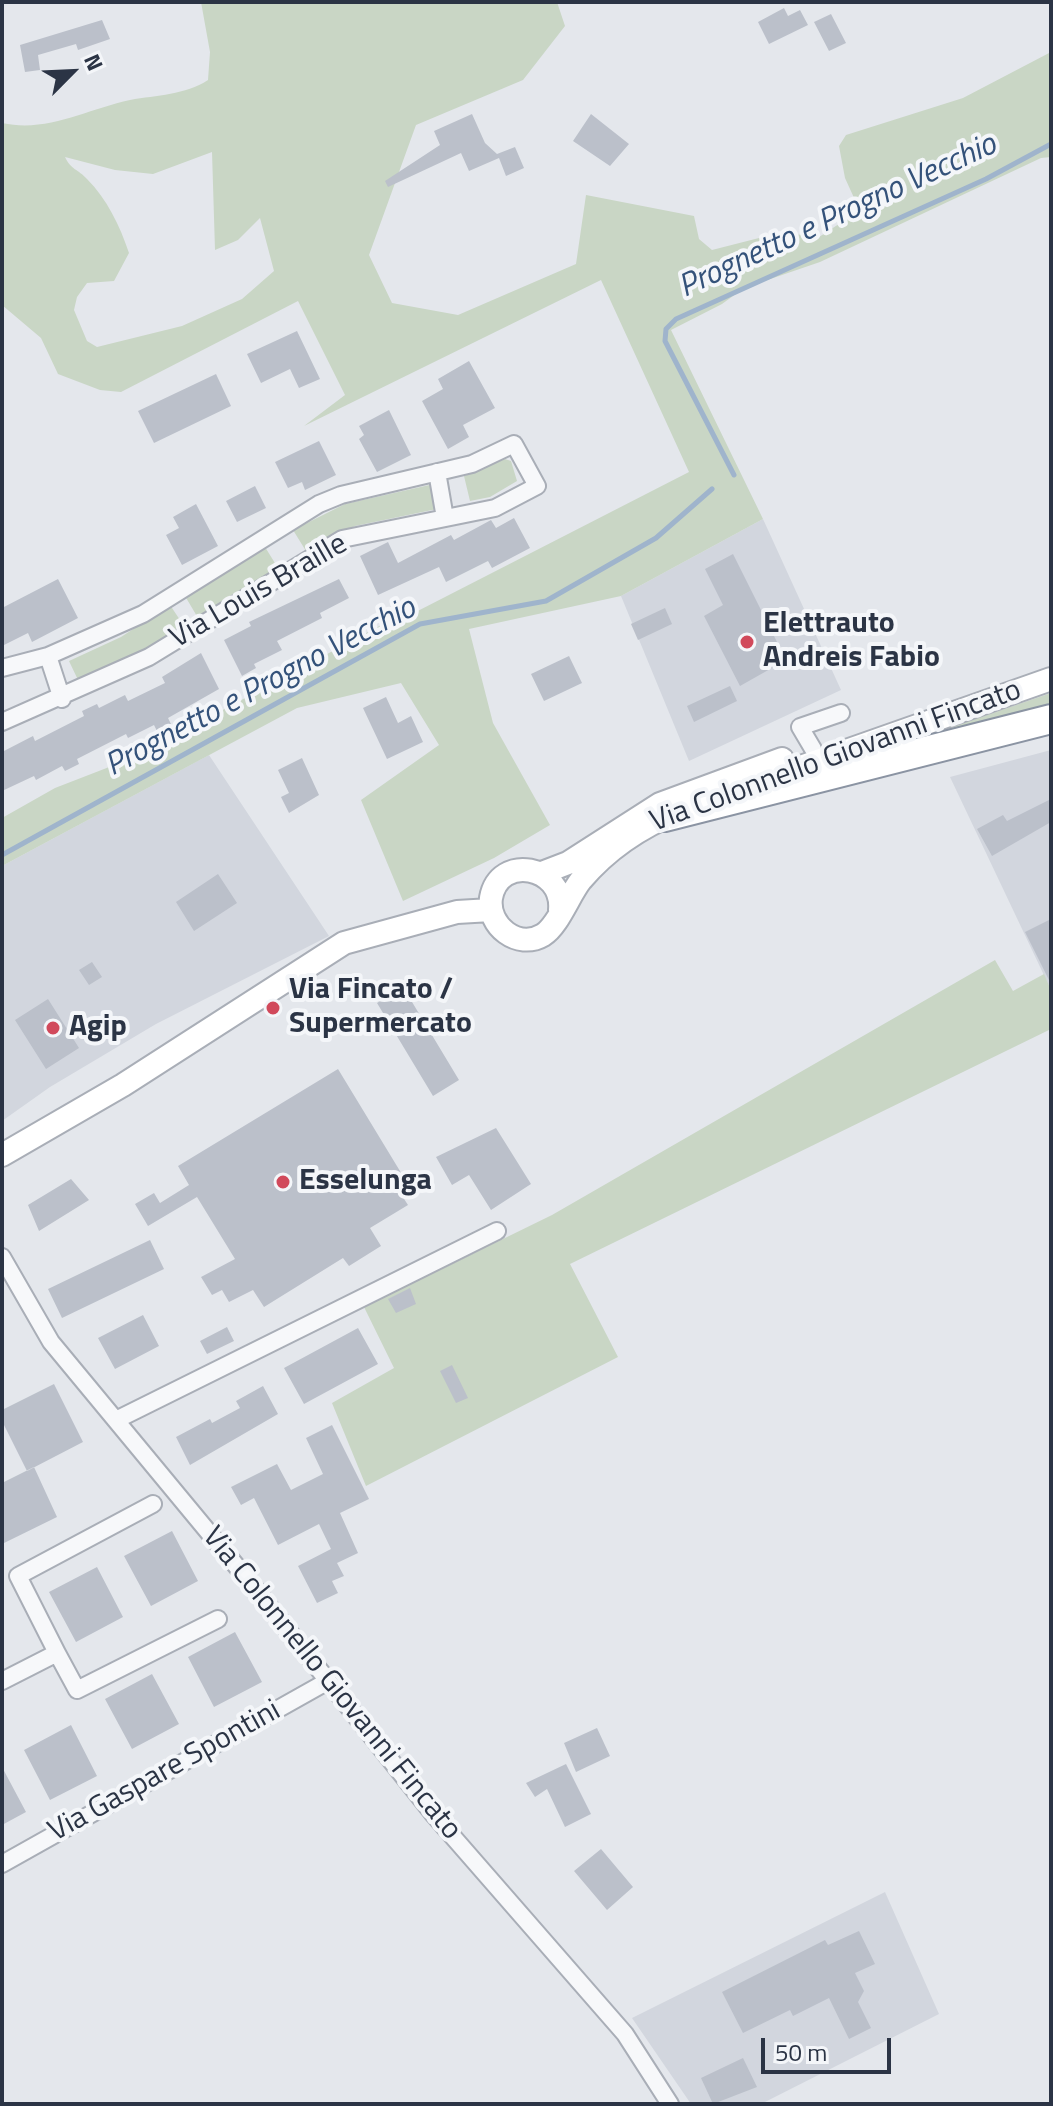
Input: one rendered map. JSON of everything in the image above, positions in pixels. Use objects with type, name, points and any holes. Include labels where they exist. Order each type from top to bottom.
[{"type":"highway","points":[[665,817],[1051,719]]},
{"type":"main road","name":"Via Colonnello Giovanni Fincato","points":[[1051,664],[660,804],[568,863],[542,873],[526,869],[504,877],[494,889],[491,910],[500,929],[526,940],[551,929],[582,879],[629,834],[665,817],[1051,679]]},
{"type":"main road","points":[[542,873],[557,889],[560,910]]},
{"type":"main road","points":[[2,1155],[123,1085],[344,943],[457,912],[491,910]]},
{"type":"street","name":"Via Louis Braille","points":[[2,668],[48,656],[143,614],[319,504],[341,495],[472,464],[514,444],[537,486],[495,508],[342,539],[149,657],[62,699],[2,722]]},
{"type":"street","points":[[437,472],[445,518]]},
{"type":"street","points":[[48,656],[62,699]]},
{"type":"street","points":[[813,749],[800,727],[841,713]]},
{"type":"street","points":[[116,1420],[497,1231]]},
{"type":"street","name":"Via Colonnello Giovanni Fincato","points":[[2,1257],[51,1342],[434,1815],[625,2034],[670,2104]]},
{"type":"street","points":[[153,1504],[18,1576],[77,1690],[218,1619]]},
{"type":"street","points":[[2,1681],[57,1653]]},
{"type":"street","name":"Via Gaspare Spontini","points":[[2,1864],[328,1681]]},
{"type":"shaded area","points":[[763,519],[841,690],[689,761],[621,596]]},
{"type":"shaded area","points":[[1051,750],[1051,990],[950,777]]},
{"type":"shaded area","points":[[209,755],[329,936],[156,1024],[50,1087],[2,1121],[2,866]]},
{"type":"shaded area","points":[[885,1892],[939,2014],[761,2104],[691,2104],[632,2018]]},
{"type":"green space","points":[[201,2],[557,2],[565,26],[523,80],[416,125],[369,255],[392,303],[458,315],[576,264],[586,195],[694,216],[699,239],[712,250],[759,238],[794,234],[819,237],[842,222],[855,200],[845,178],[839,146],[846,135],[963,98],[1051,52],[1051,157],[1041,158],[820,262],[744,288],[722,304],[671,330],[763,519],[621,596],[469,629],[493,723],[550,825],[494,858],[403,901],[361,800],[439,745],[401,683],[297,708],[2,866],[2,818],[55,788],[135,757],[385,623],[406,617],[689,472],[601,280],[304,426],[345,395],[298,301],[121,392],[100,390],[58,374],[41,338],[2,305],[2,123],[35,125],[130,100],[190,89],[208,80],[210,52]],"holes":[[[212,152],[215,250],[238,240],[260,218],[274,271],[242,299],[182,326],[97,347],[87,341],[74,310],[77,297],[87,283],[114,281],[129,253],[107,204],[65,157],[115,170],[153,174]]]},
{"type":"green space","points":[[505,459],[511,461],[517,481],[490,497],[470,501],[464,476]]},
{"type":"green space","points":[[434,484],[437,509],[355,526],[306,551],[293,530],[345,504]]},
{"type":"green space","points":[[265,547],[278,568],[198,618],[185,596]]},
{"type":"green space","points":[[170,605],[184,626],[136,658],[79,682],[69,661],[121,637]]},
{"type":"green space","points":[[1051,693],[1051,712],[862,758]]},
{"type":"green space","points":[[995,960],[1013,991],[1044,974],[1051,990],[1051,1029],[570,1264],[618,1357],[366,1486],[332,1403],[394,1368],[364,1307],[552,1215]]},
{"type":"building","points":[[784,8],[788,16],[800,10],[808,25],[769,44],[758,22]]},
{"type":"building","points":[[831,14],[846,43],[829,51],[814,22]]},
{"type":"building","points":[[102,20],[110,39],[78,50],[76,44],[38,55],[40,70],[25,72],[20,45]]},
{"type":"building","points":[[472,114],[485,143],[497,154],[515,147],[524,168],[506,176],[499,158],[469,171],[461,153],[388,187],[385,181],[440,145],[434,131]]},
{"type":"building","points":[[591,114],[629,144],[610,166],[573,141]]},
{"type":"building","points":[[297,331],[320,379],[299,388],[290,369],[261,383],[247,354]]},
{"type":"building","points":[[469,361],[495,408],[463,425],[469,437],[448,449],[422,401],[443,389],[438,379]]},
{"type":"building","points":[[216,374],[231,406],[154,443],[138,411]]},
{"type":"building","points":[[389,410],[411,455],[377,472],[359,439],[364,435],[359,426]]},
{"type":"building","points":[[319,441],[336,475],[305,490],[302,482],[288,488],[275,462]]},
{"type":"building","points":[[255,486],[266,508],[237,522],[226,501]]},
{"type":"building","points":[[196,504],[218,546],[182,565],[166,535],[179,528],[173,517]]},
{"type":"building","points":[[514,518],[530,548],[492,568],[488,561],[446,582],[439,567],[378,595],[360,556],[388,542],[398,563],[451,535],[454,540],[491,520],[496,528]]},
{"type":"building","name":"Elettrauto Andreis Fabio","points":[[733,554],[786,660],[740,686],[704,616],[723,605],[705,569]]},
{"type":"building","points":[[58,579],[78,618],[32,642],[28,633],[2,646],[2,608]]},
{"type":"building","points":[[339,579],[349,598],[320,613],[322,618],[277,641],[282,650],[254,664],[256,668],[242,676],[224,640],[251,626],[249,622]]},
{"type":"building","points":[[665,608],[672,624],[638,640],[631,624]]},
{"type":"building","points":[[201,653],[219,689],[168,718],[171,724],[157,731],[154,725],[128,738],[126,734],[77,759],[79,764],[65,771],[62,766],[36,780],[34,776],[2,791],[2,752],[33,736],[35,741],[84,716],[82,711],[97,704],[99,708],[125,695],[128,701],[165,683],[162,677]]},
{"type":"building","points":[[569,656],[582,683],[544,701],[531,674]]},
{"type":"building","points":[[730,686],[737,701],[694,722],[687,706]]},
{"type":"building","points":[[386,697],[398,723],[411,716],[423,742],[387,759],[363,708]]},
{"type":"building","points":[[302,758],[319,795],[289,813],[281,797],[289,793],[278,770]]},
{"type":"building","points":[[1051,799],[1051,822],[992,856],[977,829],[1003,815],[1007,821]]},
{"type":"building","points":[[218,874],[237,903],[194,931],[176,902]]},
{"type":"building","points":[[1051,919],[1051,984],[1025,932]]},
{"type":"building","points":[[92,962],[102,977],[89,985],[79,970]]},
{"type":"building","points":[[403,987],[459,1080],[433,1096],[377,1003]]},
{"type":"building","points":[[48,999],[79,1048],[46,1069],[15,1020]]},
{"type":"building","name":"Esselunga","points":[[338,1069],[403,1176],[393,1182],[408,1205],[370,1228],[381,1246],[349,1266],[343,1258],[264,1307],[253,1290],[229,1302],[222,1290],[212,1295],[201,1277],[235,1259],[197,1197],[148,1226],[135,1204],[154,1193],[160,1203],[189,1185],[178,1166]]},
{"type":"building","points":[[496,1128],[531,1184],[491,1210],[469,1175],[452,1185],[436,1157]]},
{"type":"building","points":[[71,1179],[89,1200],[39,1231],[28,1205]]},
{"type":"building","points":[[150,1240],[164,1269],[62,1318],[48,1289]]},
{"type":"building","points":[[410,1288],[416,1304],[396,1313],[388,1299]]},
{"type":"building","points":[[143,1315],[159,1346],[115,1369],[98,1338]]},
{"type":"building","points":[[227,1327],[234,1341],[207,1354],[200,1341]]},
{"type":"building","points":[[358,1328],[378,1364],[304,1404],[284,1368]]},
{"type":"building","points":[[452,1365],[468,1398],[456,1403],[440,1371]]},
{"type":"building","points":[[54,1384],[83,1442],[27,1471],[2,1421],[2,1410]]},
{"type":"building","points":[[263,1386],[278,1414],[190,1465],[176,1437],[240,1408],[236,1401]]},
{"type":"building","points":[[332,1425],[369,1499],[340,1513],[358,1553],[337,1563],[344,1576],[332,1581],[338,1593],[317,1603],[298,1566],[331,1549],[319,1524],[278,1545],[254,1498],[241,1505],[231,1487],[277,1464],[291,1490],[323,1474],[306,1438]]},
{"type":"building","points":[[34,1467],[57,1517],[2,1544],[2,1483]]},
{"type":"building","points":[[172,1531],[198,1581],[151,1606],[124,1556]]},
{"type":"building","points":[[97,1567],[123,1617],[76,1642],[49,1592]]},
{"type":"building","points":[[235,1632],[262,1682],[214,1707],[188,1657]]},
{"type":"building","points":[[152,1674],[179,1724],[132,1749],[105,1699]]},
{"type":"building","points":[[71,1725],[97,1776],[50,1800],[24,1750]]},
{"type":"building","points":[[597,1728],[610,1756],[576,1772],[564,1743]]},
{"type":"building","points":[[566,1764],[591,1814],[565,1827],[547,1789],[535,1797],[526,1783]]},
{"type":"building","points":[[2,1767],[26,1812],[2,1825]]},
{"type":"building","points":[[601,1849],[633,1887],[607,1910],[574,1871]]},
{"type":"building","points":[[859,1931],[875,1964],[855,1973],[864,1991],[858,2002],[871,2028],[849,2039],[829,1998],[793,2016],[790,2010],[743,2033],[722,1992],[825,1940],[828,1945]]},
{"type":"building","points":[[743,2058],[757,2087],[713,2104],[701,2078]]},
{"type":"waterway","name":"Prognetto e Progno Vecchio","points":[[734,475],[665,341],[666,329],[676,319],[986,179],[1051,144]]},
{"type":"waterway","name":"Prognetto e Progno Vecchio","points":[[2,855],[420,624],[546,601],[656,538],[712,489]]},
{"type":"place","name":"Elettrauto Andreis Fabio","points":[[747,642]]},
{"type":"place","name":"Via Fincato / Supermercato","points":[[273,1008]]},
{"type":"place","name":"Agip","points":[[53,1028]]},
{"type":"place","name":"Esselunga","points":[[283,1182]]}]
